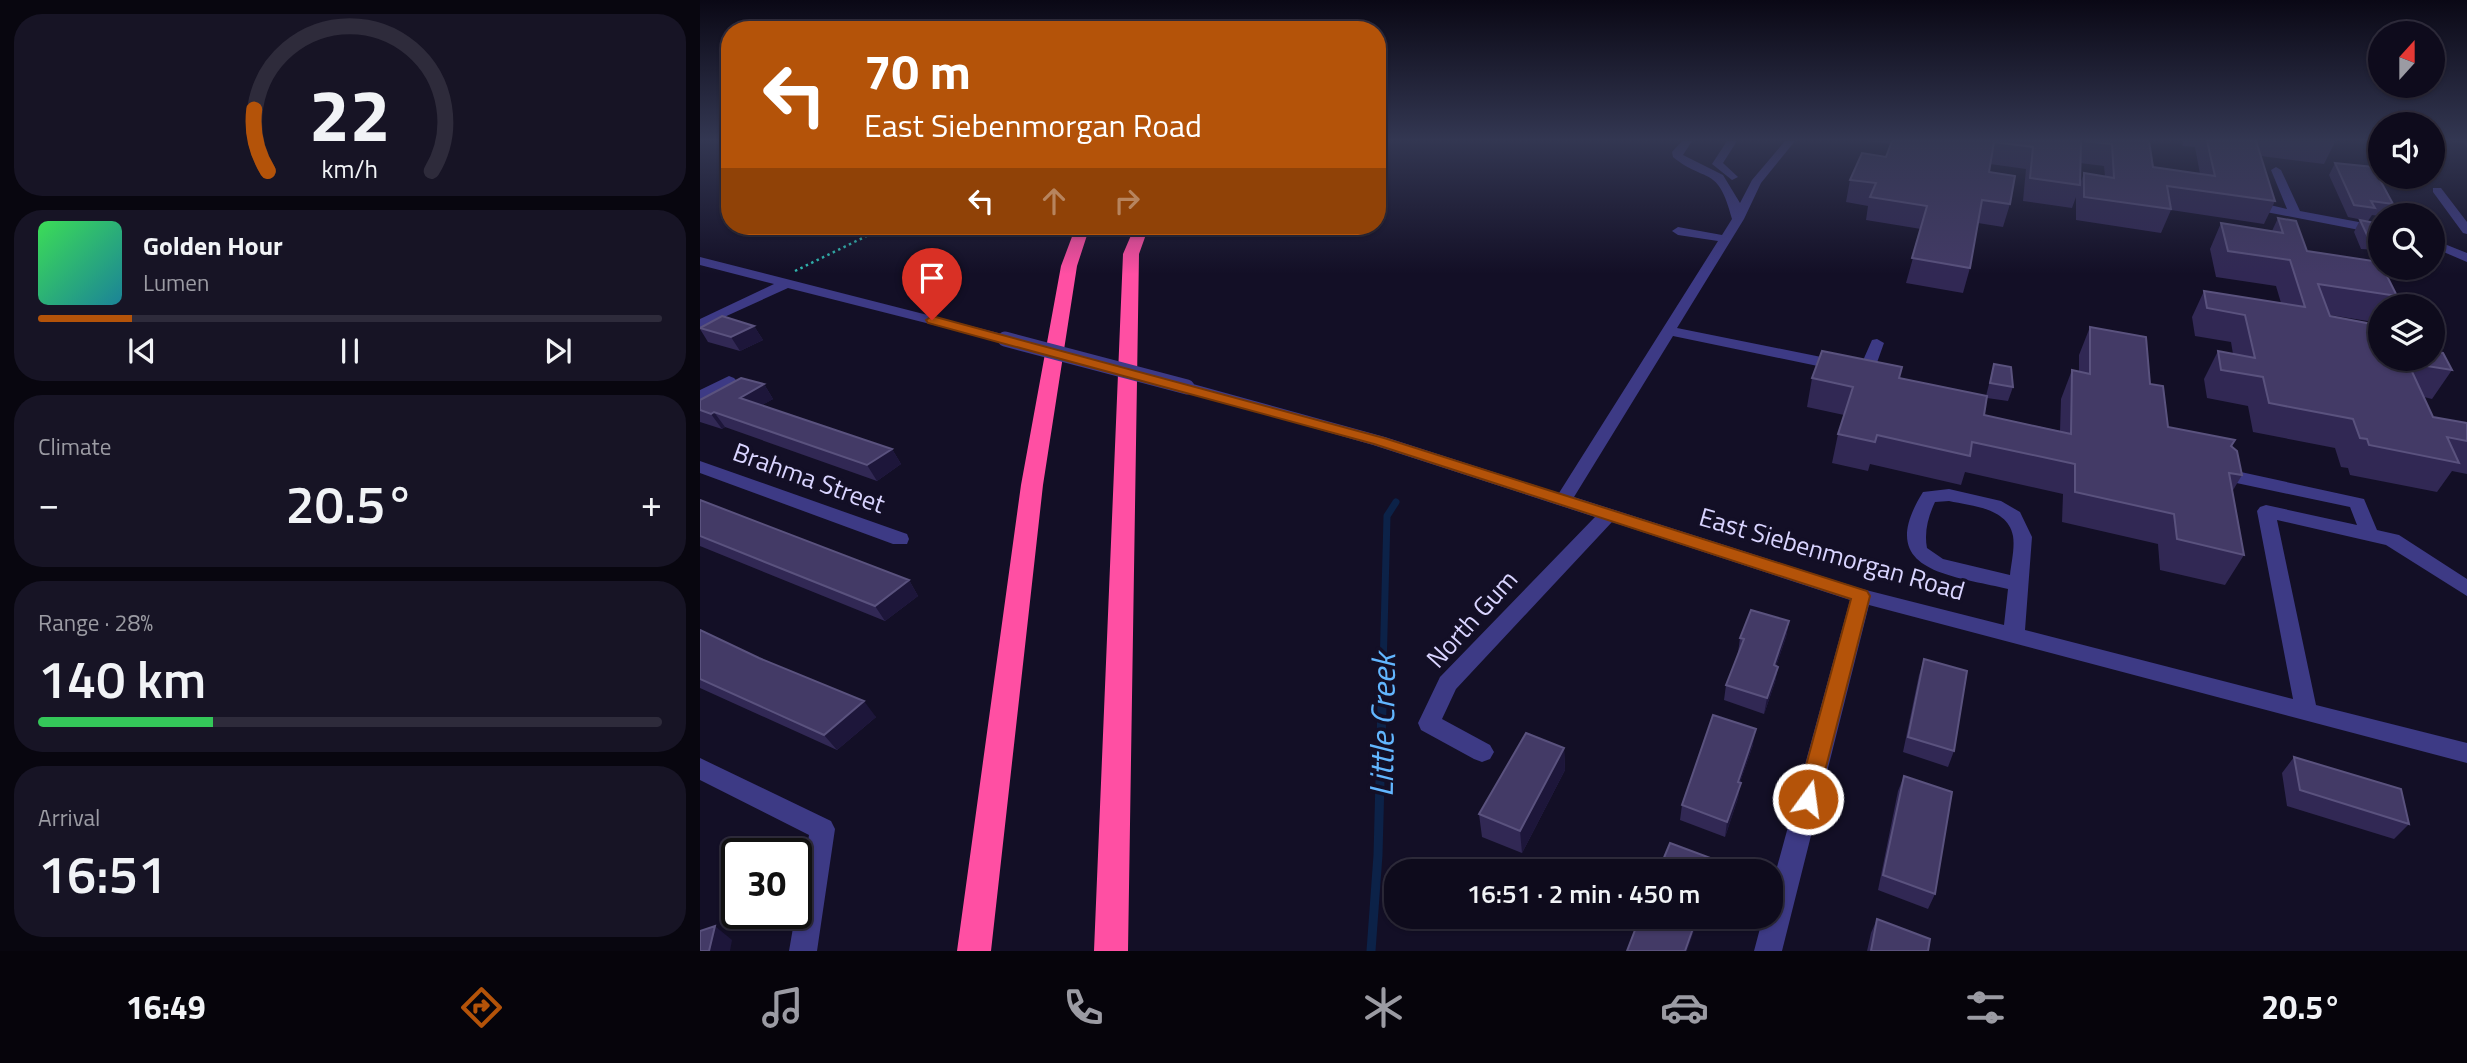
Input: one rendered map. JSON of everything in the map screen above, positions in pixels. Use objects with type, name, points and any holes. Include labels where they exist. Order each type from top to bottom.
[{"type":"highway","points":[[974,951],[1032,485],[1069,266],[1080,235]]},
{"type":"highway","points":[[1111,951],[1131,254],[1138,235]]},
{"type":"street","points":[[1727,185],[1738,219]]},
{"type":"street","points":[[1740,185],[1748,200]]},
{"type":"street","points":[[1563,501],[1726,239],[1754,185]]},
{"type":"street","points":[[2283,185],[2295,213]]},
{"type":"street","points":[[2437,190],[2467,230]]},
{"type":"street","points":[[2270,209],[2368,228]]},
{"type":"street","points":[[1678,231],[1726,239]]},
{"type":"street","points":[[2445,247],[2467,258]]},
{"type":"street","name":"East Siebenmorgan Road","points":[[700,261],[1187,387],[1379,441],[1861,596],[2306,709],[2467,753]]},
{"type":"street","points":[[700,324],[783,281]]},
{"type":"street","points":[[1669,331],[1866,371],[1877,343]]},
{"type":"street","points":[[700,396],[729,381]]},
{"type":"street","name":"Brahma Street","points":[[700,467],[900,539]]},
{"type":"street","points":[[2227,475],[2358,503],[2368,534]]},
{"type":"street","points":[[2014,634],[2019,585],[2023,537],[2014,516],[1985,503],[1949,495],[1929,496],[1919,515],[1919,552],[1937,564],[2019,585]]},
{"type":"street","points":[[2306,709],[2266,511],[2392,540],[2467,589]]},
{"type":"street","name":"North Gum","points":[[1482,752],[1429,723],[1448,682],[1607,516]]},
{"type":"street","points":[[1768,951],[1861,596]]},
{"type":"street","points":[[700,768],[822,829],[803,951]]},
{"type":"path","points":[[783,281],[870,235]]},
{"type":"building","points":[[1875,185],[2013,185],[2010,204],[1982,200],[1970,268],[1912,258],[1927,206],[1870,197]]},
{"type":"building","points":[[2084,185],[2270,185],[2275,201],[2167,186],[2171,209],[2084,197]]},
{"type":"building","points":[[2345,185],[2385,189],[2392,203],[2371,201],[2368,207],[2354,205]]},
{"type":"building","points":[[2278,218],[2296,221],[2307,251],[2368,260],[2368,280],[2389,280],[2396,294],[2318,284],[2330,316],[2368,323],[2368,371],[2412,371],[2433,417],[2467,423],[2467,441],[2447,437],[2459,463],[2369,445],[2367,439],[2360,438],[2353,419],[2269,403],[2263,377],[2221,370],[2218,351],[2255,358],[2245,315],[2207,308],[2204,291],[2305,307],[2290,260],[2228,251],[2221,223],[2283,233]]},
{"type":"building","points":[[2360,220],[2368,222],[2368,237]]},
{"type":"building","points":[[722,316],[754,326],[731,337],[700,328]]},
{"type":"building","points":[[2090,327],[2146,337],[2150,384],[2163,386],[2168,427],[2235,440],[2231,446],[2237,451],[2242,475],[2229,473],[2244,555],[2177,539],[2174,514],[2075,492],[2075,464],[1972,442],[1970,456],[1877,435],[1875,442],[1838,434],[1853,387],[1812,378],[1822,351],[1902,367],[1899,378],[1987,396],[1984,415],[2071,434],[2072,370],[2090,374]]},
{"type":"building","points":[[2445,357],[2452,370],[2445,369]]},
{"type":"building","points":[[1994,364],[2011,367],[2013,387],[1990,383]]},
{"type":"building","points":[[741,378],[764,384],[740,398],[892,449],[867,465],[714,412],[711,414],[700,410],[700,400]]},
{"type":"building","points":[[700,500],[909,580],[875,606],[700,536]]},
{"type":"building","points":[[1751,610],[1789,621],[1774,665],[1778,667],[1767,698],[1726,685],[1744,639],[1740,638]]},
{"type":"building","points":[[700,630],[759,658],[864,701],[824,735],[700,679]]},
{"type":"building","points":[[1924,659],[1967,671],[1954,751],[1908,737]]},
{"type":"building","points":[[1713,715],[1756,729],[1727,822],[1682,805]]},
{"type":"building","points":[[1526,733],[1564,748],[1520,831],[1479,814]]},
{"type":"building","points":[[2294,757],[2401,789],[2409,824],[2300,790]]},
{"type":"building","points":[[1904,776],[1952,792],[1935,894],[1883,875]]},
{"type":"building","points":[[1670,843],[1713,859],[1663,859]]},
{"type":"building","points":[[1877,919],[1930,939],[1928,951],[1871,951]]},
{"type":"building","points":[[715,926],[709,951],[700,951],[700,931]]},
{"type":"building","points":[[1635,929],[1693,929],[1685,951],[1627,951]]},
{"type":"waterway","name":"Little Creek","points":[[1383,670],[1387,516],[1396,502]]},
{"type":"waterway","name":"Little Creek","points":[[1371,951],[1378,855],[1383,668]]},
{"type":"route","points":[[932,320],[1379,441],[1861,596],[1808,799]]}]
